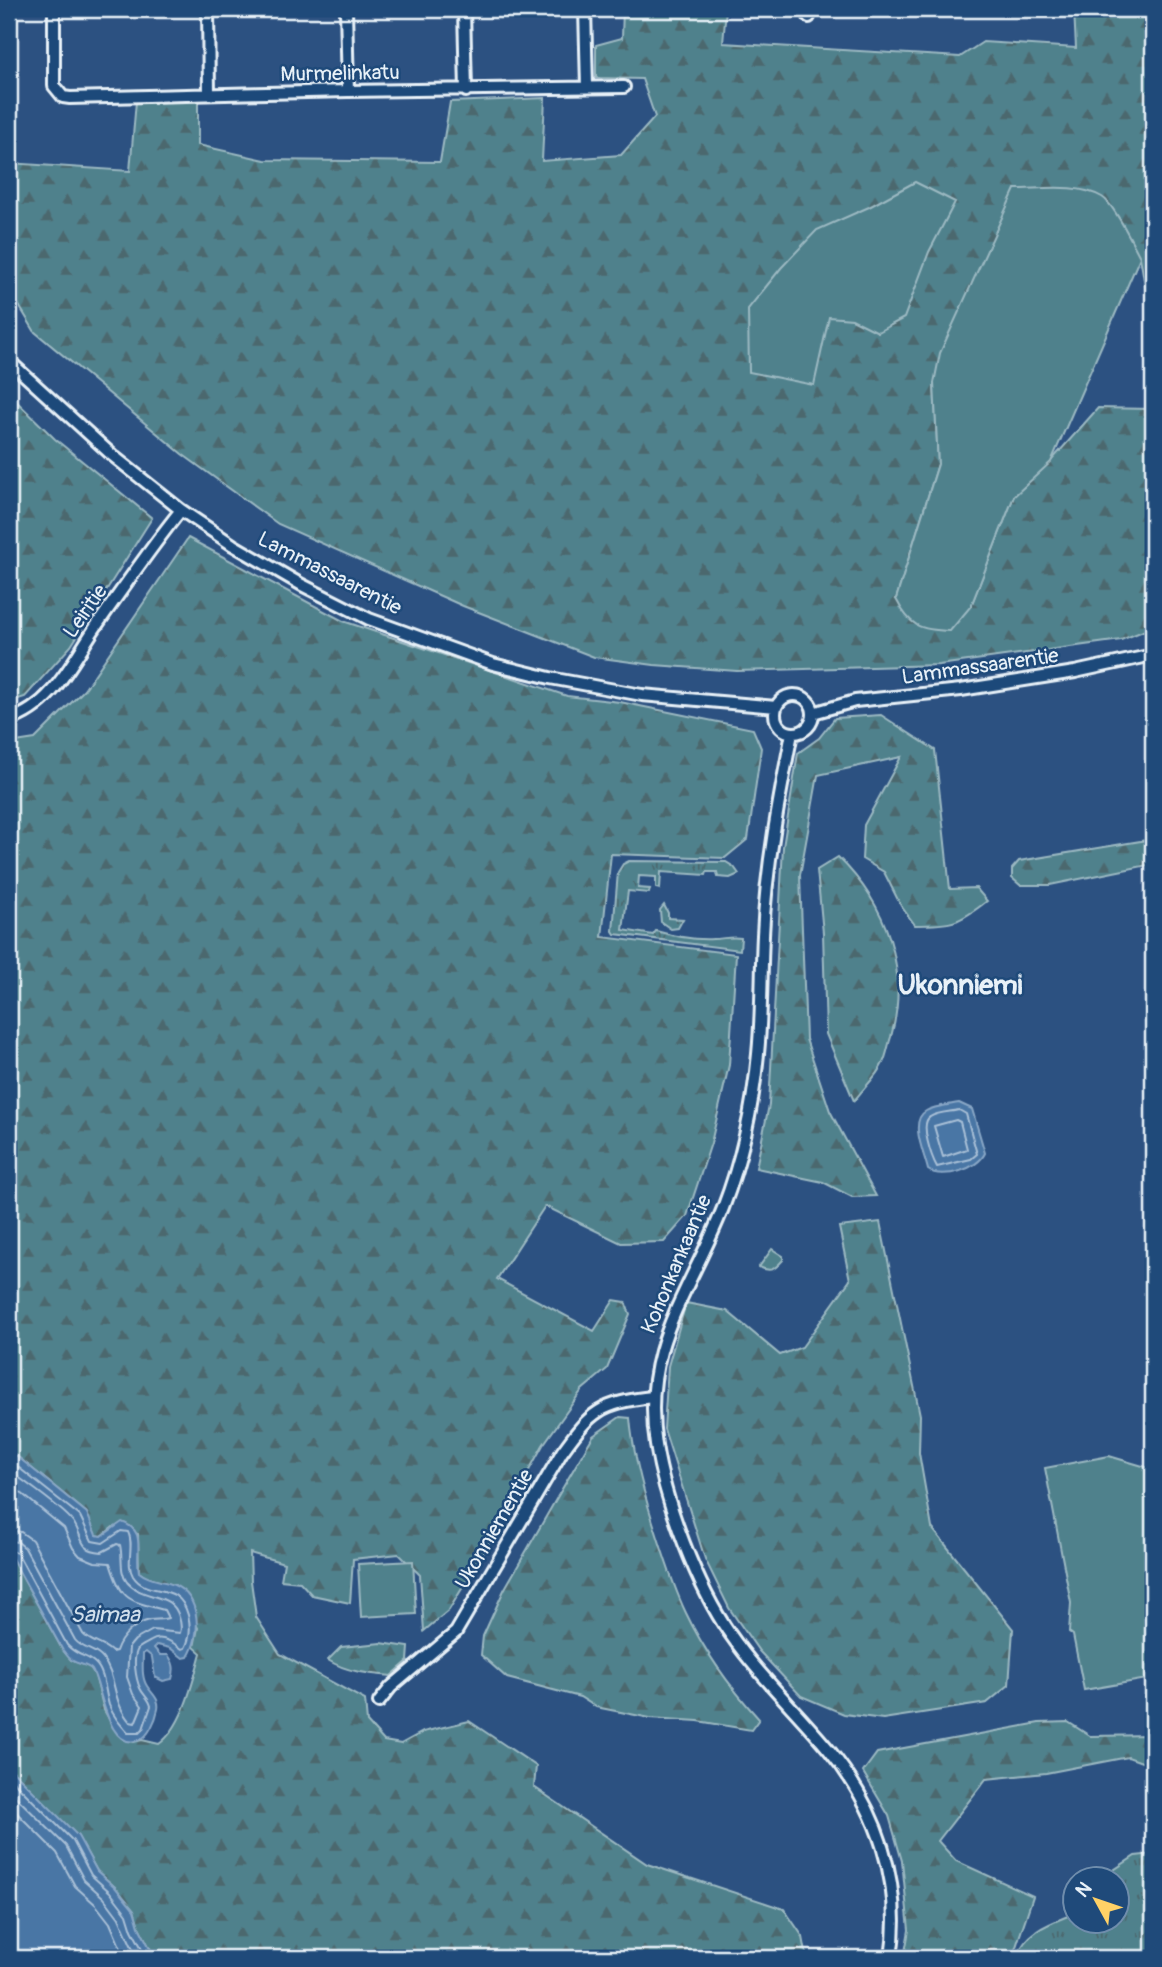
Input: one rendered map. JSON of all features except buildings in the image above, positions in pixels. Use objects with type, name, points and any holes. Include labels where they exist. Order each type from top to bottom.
[{"type":"street","name":"Murmelinkatu","points":[[54,9],[54,86],[62,97],[624,88]]},
{"type":"street","points":[[208,9],[209,94]]},
{"type":"street","points":[[346,9],[348,91]]},
{"type":"street","points":[[464,9],[466,91]]},
{"type":"street","points":[[585,9],[587,87]]},
{"type":"street","name":"Lammassaarentie","points":[[9,361],[102,447],[181,510],[233,545],[369,620],[493,664],[550,678],[642,695],[776,707]]},
{"type":"street","name":"Leiritie","points":[[9,720],[29,711],[61,681],[95,628],[181,510]]},
{"type":"street","name":"Lammassaarentie","points":[[813,713],[855,701],[961,690],[1087,670],[1153,655]]},
{"type":"street","points":[[800,696],[807,700],[813,713],[807,728],[792,733],[776,721],[776,707],[786,697],[800,696]]},
{"type":"street","name":"Kohonkankaantie","points":[[792,733],[779,796],[766,889],[758,1053],[751,1105],[739,1160],[723,1208],[663,1337],[655,1368],[652,1397],[656,1447],[664,1481],[702,1585],[728,1631],[749,1660],[832,1753],[861,1797],[873,1821],[883,1844],[892,1886],[895,1914],[891,1958]]},
{"type":"street","name":"Ukonniementie","points":[[379,1702],[391,1687],[456,1632],[562,1452],[581,1425],[595,1412],[612,1404],[652,1397]]},
{"type":"green space","points":[[623,9],[726,9],[723,43],[960,57],[983,42],[1076,48],[1074,9],[1153,9],[1153,293],[1146,291],[1140,257],[934,383],[938,464],[896,599],[971,606],[1014,496],[1051,461],[1098,408],[1153,409],[1153,627],[1121,640],[939,665],[737,671],[654,665],[594,657],[463,606],[278,524],[182,454],[35,332],[9,289],[9,163],[130,171],[136,101],[198,101],[198,145],[265,160],[440,162],[450,102],[545,98],[542,161],[621,155],[655,117],[642,79],[596,78],[596,45],[622,38]]},
{"type":"green space","points":[[915,182],[955,202],[929,252],[904,318],[878,332],[852,319],[829,317],[814,385],[749,372],[748,309],[781,268],[817,230],[869,207]]},
{"type":"green space","points":[[1071,188],[1102,197],[1117,216],[1140,257],[1051,462],[1014,496],[971,606],[950,631],[931,630],[911,621],[896,599],[938,464],[934,383],[940,353],[1015,189]]},
{"type":"green space","points":[[9,394],[55,439],[152,518],[71,646],[25,697],[9,702]]},
{"type":"green space","points":[[188,538],[343,621],[567,696],[620,702],[753,729],[761,748],[748,839],[725,858],[611,854],[602,937],[736,954],[729,1065],[711,1143],[687,1216],[664,1242],[621,1243],[545,1206],[497,1279],[594,1331],[614,1300],[625,1302],[630,1314],[607,1369],[582,1390],[543,1445],[449,1610],[424,1631],[420,1575],[399,1554],[353,1559],[350,1603],[312,1595],[300,1582],[281,1580],[284,1563],[250,1553],[251,1581],[256,1617],[280,1654],[365,1700],[367,1722],[384,1741],[401,1744],[423,1732],[469,1721],[536,1766],[534,1787],[647,1864],[784,1909],[803,1937],[806,1953],[804,1958],[507,1958],[506,1950],[500,1958],[155,1958],[139,1927],[134,1910],[97,1871],[78,1837],[9,1767],[9,1553],[62,1649],[71,1660],[90,1667],[95,1675],[104,1710],[124,1739],[159,1744],[167,1736],[175,1727],[186,1703],[201,1653],[194,1647],[198,1628],[175,1585],[147,1578],[139,1572],[138,1534],[113,1527],[102,1536],[95,1535],[86,1512],[9,1452],[9,743],[35,739],[84,690]]},
{"type":"green space","points":[[881,715],[935,750],[950,889],[976,888],[987,901],[954,922],[915,925],[901,906],[884,872],[862,859],[864,825],[901,757],[818,775],[800,875],[806,1039],[830,1111],[876,1196],[852,1197],[823,1182],[756,1168],[769,1105],[783,847],[798,753],[819,738],[835,718]]},
{"type":"green space","points":[[1153,839],[1153,864],[1050,885],[1020,885],[1012,878],[1012,869],[1019,861]]},
{"type":"green space","points":[[838,857],[870,896],[881,917],[890,939],[898,987],[896,1012],[884,1060],[854,1101],[826,1034],[823,933],[817,870]]},
{"type":"green space","points":[[629,861],[726,862],[734,867],[739,874],[730,878],[718,877],[717,872],[707,872],[706,875],[661,872],[660,889],[656,888],[656,877],[639,876],[638,888],[650,889],[649,893],[628,891],[623,930],[653,935],[656,931],[699,939],[741,938],[740,950],[615,934],[613,931],[618,872],[623,864]]},
{"type":"green space","points":[[664,905],[668,918],[683,919],[678,928],[671,929],[661,922],[660,910]]},
{"type":"green space","points":[[880,1222],[920,1415],[919,1453],[932,1528],[1013,1629],[1009,1685],[987,1703],[883,1719],[844,1714],[801,1696],[759,1651],[729,1608],[705,1559],[664,1429],[668,1366],[686,1303],[727,1311],[780,1355],[802,1347],[850,1280],[839,1227]]},
{"type":"green space","points":[[772,1249],[783,1256],[783,1260],[772,1269],[759,1267]]},
{"type":"green space","points":[[620,1417],[630,1418],[645,1496],[681,1602],[693,1627],[728,1682],[759,1719],[751,1730],[698,1721],[650,1718],[596,1707],[580,1697],[507,1678],[481,1655],[483,1636],[504,1590],[555,1501],[593,1436]]},
{"type":"green space","points":[[1109,1456],[1153,1469],[1153,1678],[1084,1690],[1073,1635],[1069,1632],[1071,1603],[1045,1468]]},
{"type":"green space","points":[[413,1561],[416,1614],[361,1617],[358,1564]]},
{"type":"green space","points":[[381,1643],[409,1647],[408,1661],[391,1676],[350,1670],[328,1660],[341,1647]]},
{"type":"green space","points":[[1068,1722],[1090,1736],[1153,1735],[1153,1766],[1128,1757],[1046,1773],[986,1779],[938,1841],[956,1861],[1033,1896],[1016,1947],[1015,1958],[904,1958],[909,1930],[902,1861],[889,1816],[863,1772],[877,1753],[1039,1723]]},
{"type":"green space","points":[[1153,1854],[1153,1958],[1016,1958],[1032,1935],[1060,1920],[1060,1936],[1130,1936],[1130,1866],[1120,1866],[1135,1856]]},
{"type":"water","points":[[959,1103],[972,1109],[985,1153],[968,1168],[951,1173],[934,1173],[928,1170],[919,1139],[918,1122],[929,1109]]},
{"type":"water","name":"Saimaa","points":[[9,1452],[87,1513],[96,1535],[102,1536],[122,1522],[130,1526],[137,1536],[139,1572],[174,1585],[190,1598],[197,1628],[188,1657],[183,1658],[170,1648],[157,1645],[154,1648],[160,1655],[168,1655],[170,1658],[173,1666],[172,1679],[163,1681],[155,1677],[152,1657],[146,1652],[143,1654],[144,1679],[158,1705],[152,1727],[139,1740],[128,1741],[119,1736],[112,1727],[92,1670],[72,1660],[62,1649],[9,1553]]},
{"type":"water","points":[[9,1767],[78,1836],[97,1871],[134,1910],[139,1927],[155,1958],[9,1958]]},
{"type":"district","name":"Ukonniemi","points":[[960,984]]}]
